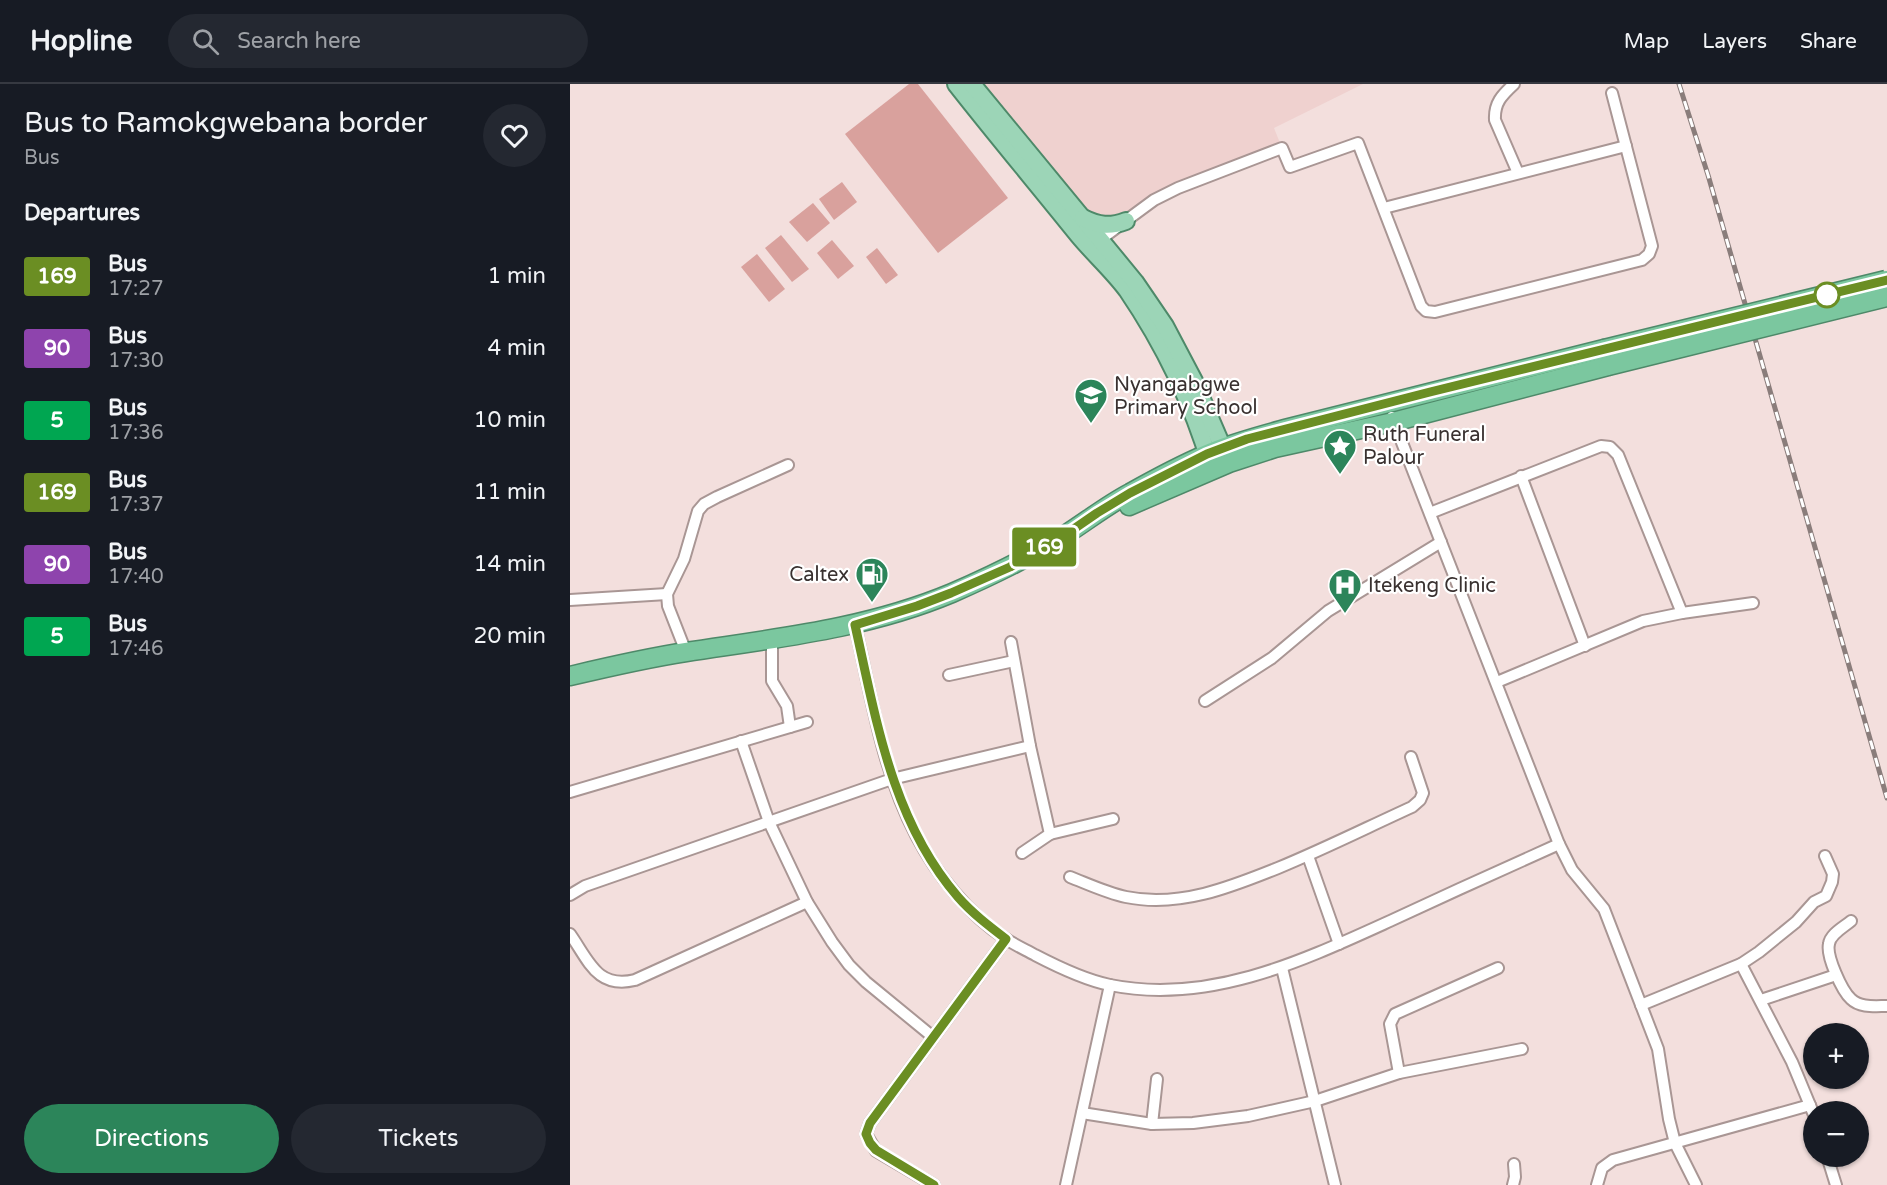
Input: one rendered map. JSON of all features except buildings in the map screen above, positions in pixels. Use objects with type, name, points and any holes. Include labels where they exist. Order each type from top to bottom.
[{"type":"highway","points":[[570,676],[686,652],[855,625],[951,593],[1010,567],[1130,493],[1218,459],[1393,422],[1606,358],[1887,286]]},
{"type":"highway","points":[[1218,459],[1247,439],[1386,403],[1606,358]]},
{"type":"main road","points":[[956,84],[1095,244],[1153,333],[1196,422],[1218,459]]},
{"type":"main road","points":[[972,84],[1083,218],[1095,244],[1119,262],[1135,282],[1165,326],[1194,381],[1218,459]]},
{"type":"main road","points":[[1083,218],[1100,225],[1126,221]]},
{"type":"main road","points":[[1119,262],[1115,242],[1120,228],[1126,221]]},
{"type":"street","points":[[1514,84],[1504,93],[1494,111],[1495,120],[1518,173]]},
{"type":"street","points":[[1095,244],[1154,200],[1178,188],[1282,148],[1290,167],[1358,143],[1421,306],[1426,311],[1435,312],[1642,260],[1649,254],[1652,246],[1612,93]]},
{"type":"street","points":[[1384,208],[1626,146]]},
{"type":"street","points":[[1386,403],[1559,844],[1572,870],[1604,909],[1658,1050],[1675,1143],[1696,1185]]},
{"type":"street","points":[[1430,513],[1601,446],[1610,447],[1617,455],[1682,613]]},
{"type":"street","points":[[686,652],[668,606],[667,594],[684,559],[698,511],[704,504],[717,497],[788,465]]},
{"type":"street","points":[[1521,476],[1585,646]]},
{"type":"street","points":[[1205,701],[1272,658],[1328,610],[1441,542]]},
{"type":"street","points":[[570,600],[667,594]]},
{"type":"street","points":[[1497,682],[1643,621],[1753,603]]},
{"type":"street","points":[[855,625],[874,712],[892,779],[916,835],[943,878],[958,897],[1006,939],[1047,961],[1089,979],[1110,985],[1147,990],[1196,988],[1282,968],[1559,844]]},
{"type":"street","points":[[772,640],[772,681],[788,706],[790,728]]},
{"type":"street","points":[[1011,642],[1030,746],[1050,834]]},
{"type":"street","points":[[949,675],[1014,661]]},
{"type":"street","points":[[570,792],[807,722]]},
{"type":"street","points":[[741,741],[769,822],[807,902],[832,942],[849,965],[866,982],[933,1037]]},
{"type":"street","points":[[570,895],[585,886],[892,779],[1030,746]]},
{"type":"street","points":[[1070,877],[1126,897],[1146,899],[1175,899],[1202,895],[1239,884],[1308,856],[1412,807],[1420,800],[1423,793],[1411,757]]},
{"type":"street","points":[[1022,853],[1050,834],[1113,819]]},
{"type":"street","points":[[1308,856],[1339,944]]},
{"type":"street","points":[[1641,1005],[1741,964],[1759,952],[1796,922],[1814,902],[1826,896],[1833,874],[1825,856]]},
{"type":"street","points":[[570,934],[598,974],[614,982],[624,982],[635,980],[807,902]]},
{"type":"street","points":[[1851,921],[1831,937],[1828,944],[1836,975],[1851,1000],[1866,1006],[1887,1006]]},
{"type":"street","points":[[934,1185],[876,1150],[866,1134],[870,1123],[1006,939]]},
{"type":"street","points":[[1741,964],[1792,1062],[1808,1101]]},
{"type":"street","points":[[1282,968],[1335,1185]]},
{"type":"street","points":[[1399,1073],[1390,1024],[1395,1014],[1498,968]]},
{"type":"street","points":[[1761,1000],[1836,975]]},
{"type":"street","points":[[1066,1185],[1110,985]]},
{"type":"street","points":[[1082,1113],[1152,1124],[1193,1123],[1248,1116],[1316,1101],[1399,1073],[1522,1048]]},
{"type":"street","points":[[1152,1124],[1157,1079]]},
{"type":"street","points":[[1597,1185],[1602,1168],[1607,1163],[1675,1143],[1803,1112]]},
{"type":"street","points":[[1513,1185],[1514,1164]]},
{"type":"street","points":[[1830,1167],[1836,1185]]},
{"type":"shaded area","points":[[909,84],[918,84],[1008,198],[938,253],[845,134]]},
{"type":"shaded area","points":[[972,84],[1363,84],[1274,128],[1282,148],[1178,188],[1100,240]]},
{"type":"shaded area","points":[[842,182],[857,202],[834,220],[819,199]]},
{"type":"shaded area","points":[[813,203],[830,223],[807,242],[789,222]]},
{"type":"shaded area","points":[[781,235],[809,269],[792,282],[765,248]]},
{"type":"shaded area","points":[[832,240],[854,266],[838,279],[817,253]]},
{"type":"shaded area","points":[[877,248],[898,275],[886,284],[866,257]]},
{"type":"shaded area","points":[[757,254],[785,289],[769,302],[741,267]]},
{"type":"railway","points":[[1679,84],[1708,175],[1887,798]]},
{"type":"bus line","name":"169","points":[[934,1185],[876,1150],[866,1134],[870,1123],[1006,939],[958,897],[935,867],[916,835],[892,779],[874,712],[855,625],[917,606],[1010,567],[1130,493],[1207,454],[1247,439],[1887,280]]},
{"type":"place","name":"Nyangabgwe Primary School","points":[[1091,424]]},
{"type":"place","name":"Ruth Funeral Palour","points":[[1340,475]]},
{"type":"place","name":"Caltex","points":[[872,603]]},
{"type":"place","name":"Itekeng Clinic","points":[[1345,614]]}]
